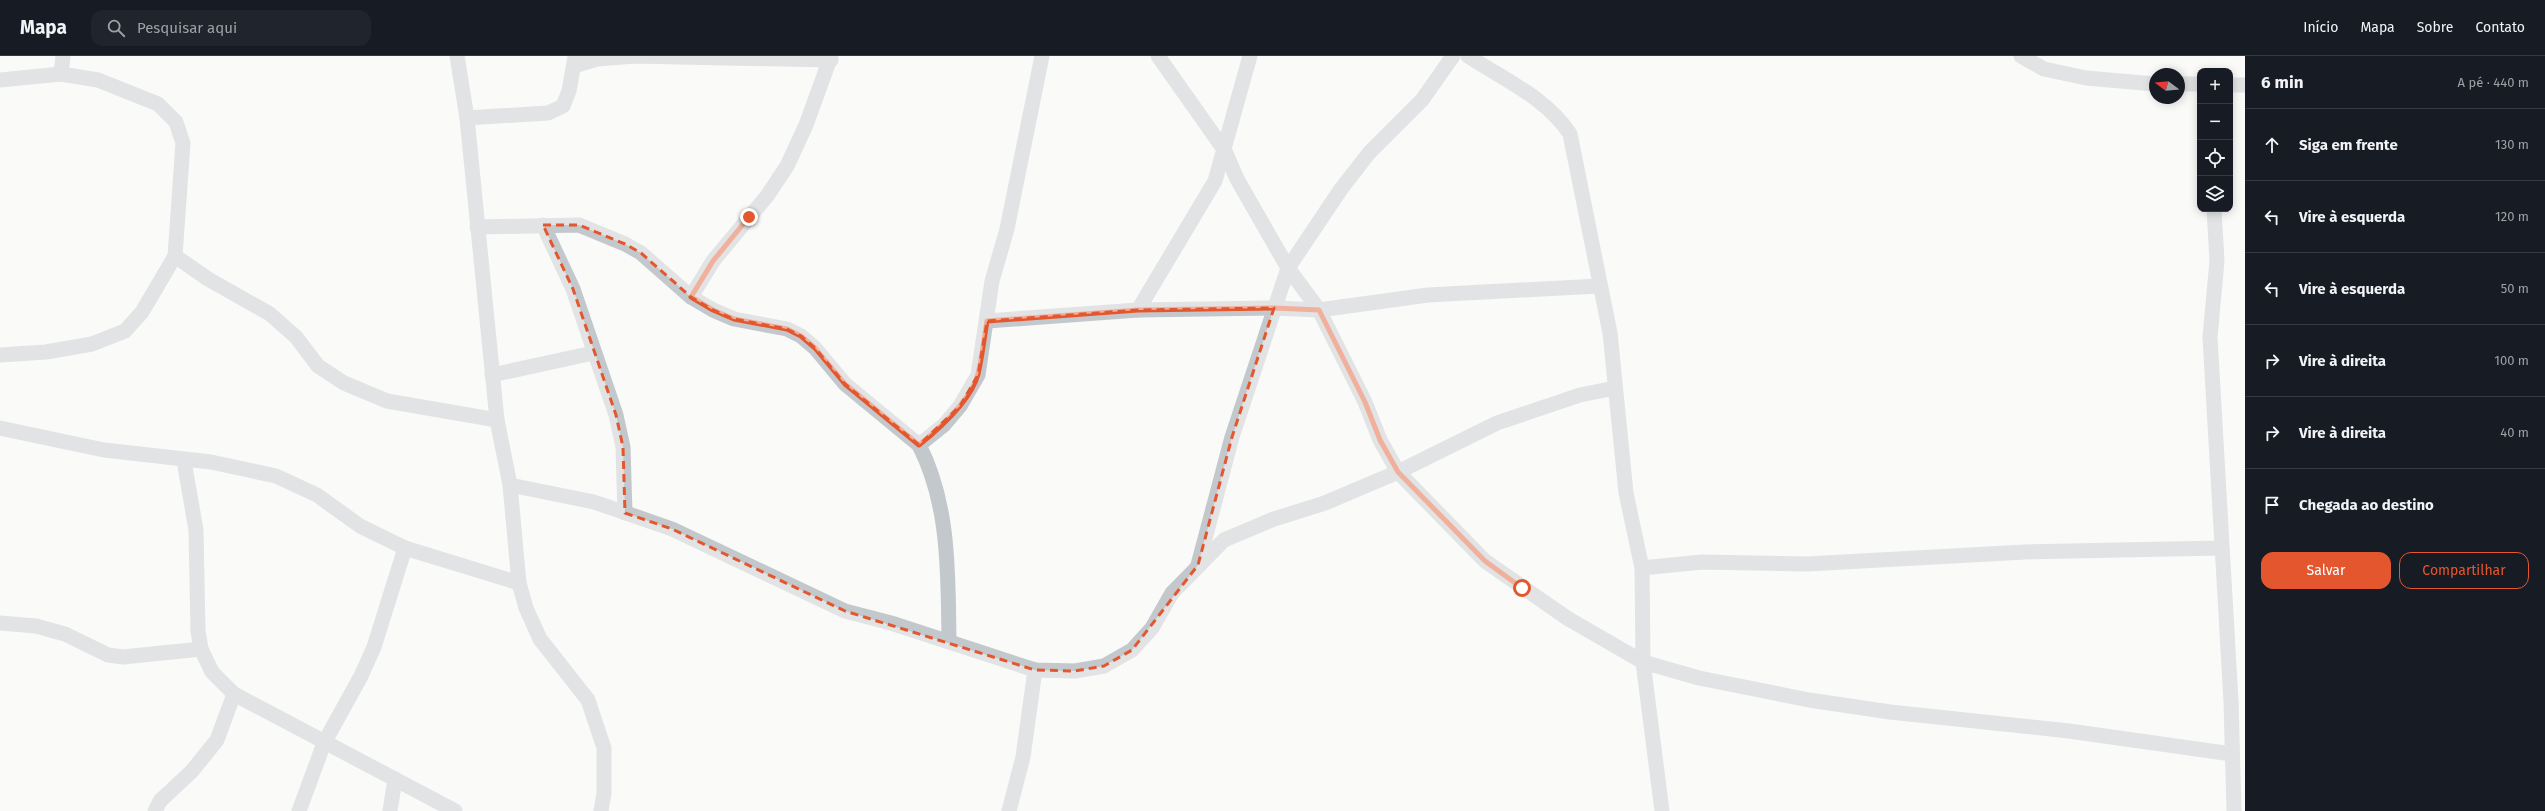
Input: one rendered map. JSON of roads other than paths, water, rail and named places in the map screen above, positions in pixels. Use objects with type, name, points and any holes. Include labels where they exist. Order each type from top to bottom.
[{"type":"street","points":[[61,74],[63,56]]},
{"type":"street","points":[[457,56],[467,118],[497,420],[510,485],[520,583],[526,608],[540,639],[588,700],[604,748],[604,793],[601,811]]},
{"type":"street","points":[[467,118],[548,113],[563,106],[569,91],[574,61],[634,56],[831,58],[806,125],[787,166],[767,196],[713,261],[691,297]]},
{"type":"street","points":[[919,445],[944,424],[960,406],[978,375],[992,281],[1007,229],[1042,56]]},
{"type":"street","points":[[1158,56],[1225,151],[1237,179],[1288,268],[1319,310],[1365,402],[1380,440],[1398,472],[1485,561],[1567,618],[1643,662],[1699,678],[1809,700],[1890,712],[2068,731],[2232,754]]},
{"type":"street","points":[[1138,310],[1215,181],[1225,151],[1250,56]]},
{"type":"street","points":[[1198,565],[1232,437],[1288,268],[1341,189],[1369,154],[1422,100],[1453,56]]},
{"type":"street","points":[[1468,56],[1546,106],[1562,121],[1570,134],[1599,286],[1610,333],[1626,493],[1642,568],[1643,662],[1662,811]]},
{"type":"street","points":[[2021,56],[2044,69],[2086,78],[2149,83]]},
{"type":"street","points":[[0,80],[61,74],[98,80],[158,104],[176,122],[183,143],[175,256],[142,312],[125,330],[92,344],[46,352],[0,355]]},
{"type":"street","points":[[2185,84],[2197,84]]},
{"type":"street","points":[[2233,85],[2245,85]]},
{"type":"street","points":[[2214,212],[2217,261],[2210,337],[2234,811]]},
{"type":"street","points":[[543,225],[573,289],[593,353],[616,415],[623,447],[625,513]]},
{"type":"street","points":[[477,227],[579,225],[625,244],[641,253],[691,297],[713,310],[734,319],[787,329],[801,336],[815,348],[845,384],[919,445],[936,489],[948,558],[949,642]]},
{"type":"street","points":[[175,256],[208,279],[270,314],[296,337],[318,366],[344,383],[388,401],[497,420]]},
{"type":"street","points":[[987,321],[1138,310],[1274,308],[1319,310],[1428,295],[1599,286]]},
{"type":"street","points":[[492,375],[593,353]]},
{"type":"street","points":[[510,485],[594,502],[672,529],[845,611],[949,642],[1035,670],[1075,671],[1104,666],[1132,650],[1152,628],[1172,593],[1224,540],[1274,519],[1325,503],[1398,472],[1497,423],[1580,395],[1615,388]]},
{"type":"street","points":[[0,428],[104,450],[240,467],[276,476],[317,495],[360,526],[405,548],[520,583]]},
{"type":"street","points":[[184,461],[196,530],[198,631],[201,649],[212,672],[234,694],[455,811]]},
{"type":"street","points":[[298,811],[324,743],[361,676],[374,647],[405,548]]},
{"type":"street","points":[[1642,568],[1702,562],[1807,564],[2025,552],[2221,548]]},
{"type":"street","points":[[0,623],[36,626],[64,634],[108,655],[123,657],[201,649]]},
{"type":"street","points":[[1009,811],[1023,756],[1035,670]]},
{"type":"street","points":[[156,811],[160,801],[192,771],[217,740],[234,694]]},
{"type":"street","points":[[390,811],[395,779]]}]
